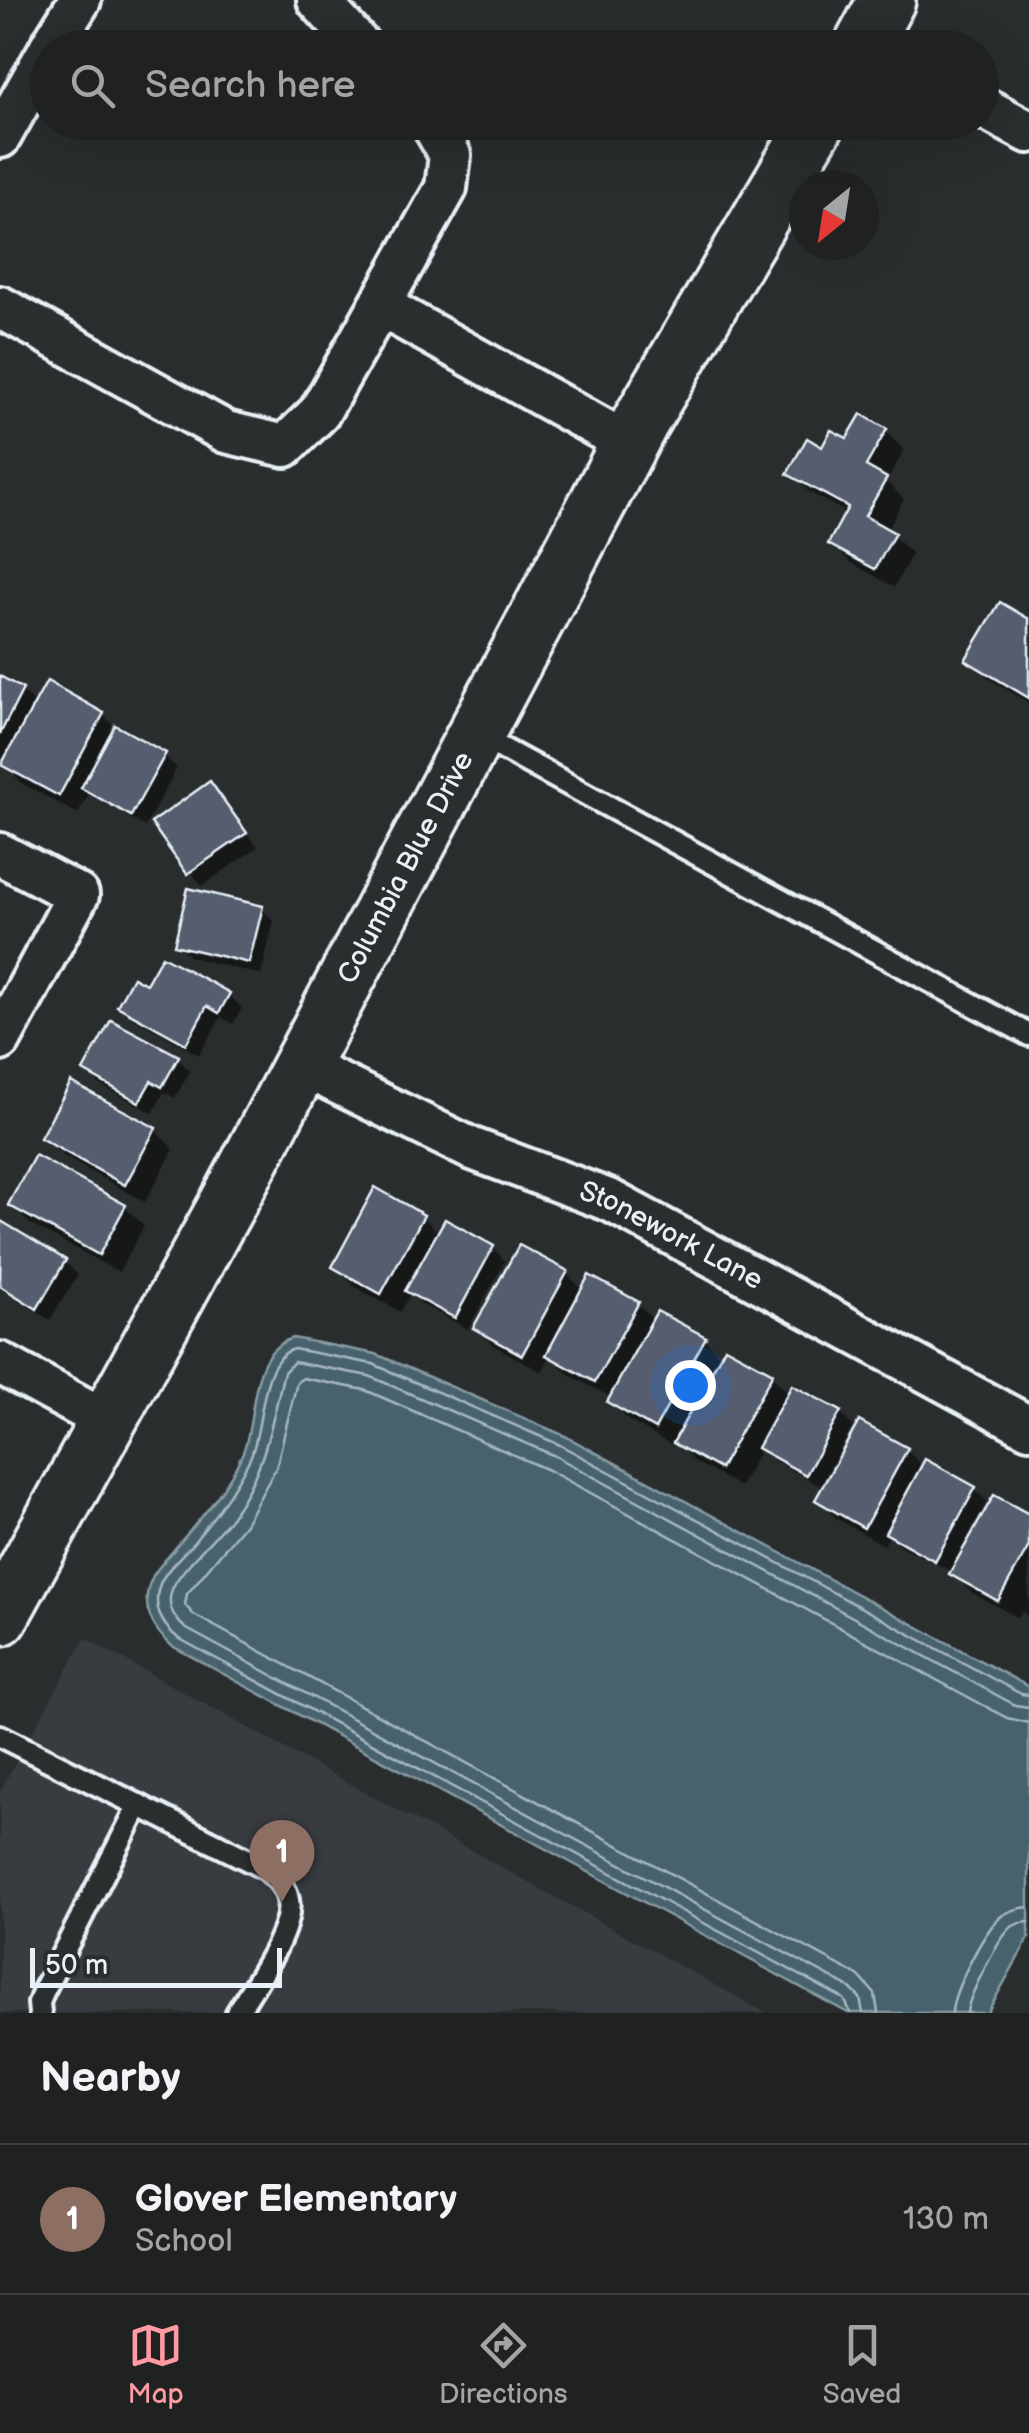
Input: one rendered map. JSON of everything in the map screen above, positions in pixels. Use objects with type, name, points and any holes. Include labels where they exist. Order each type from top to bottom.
[{"type":"street","points":[[61,30],[80,0]]},
{"type":"street","points":[[318,0],[346,30]]},
{"type":"street","points":[[0,137],[30,84]]},
{"type":"street","points":[[999,116],[1029,132]]},
{"type":"street","points":[[0,307],[226,432],[285,446],[319,413],[446,188],[450,155],[441,140]]},
{"type":"street","name":"Columbia Blue Drive","points":[[0,1617],[301,1064],[629,444],[806,140]]},
{"type":"street","points":[[381,306],[629,444]]},
{"type":"street","points":[[0,854],[78,895],[0,1040]]},
{"type":"street","name":"Stonework Lane","points":[[301,1064],[470,1148],[611,1201],[1029,1427]]},
{"type":"street","points":[[0,1363],[106,1420]]},
{"type":"lane","points":[[477,735],[1029,1035]]},
{"type":"lane","points":[[0,1736],[266,1869],[280,1882],[288,1899],[284,1931],[238,2013]]},
{"type":"lane","points":[[40,2013],[43,1992],[139,1806]]},
{"type":"shaded area","points":[[85,1638],[766,2013],[0,2013],[0,1791]]},
{"type":"water","points":[[293,1338],[376,1354],[565,1436],[1029,1687],[1029,1938],[987,2013],[848,2013],[172,1646],[153,1624],[147,1606],[148,1588],[160,1566],[230,1478],[248,1437],[261,1370],[278,1345]]},
{"type":"building","points":[[861,414],[887,429],[866,466],[887,478],[865,516],[895,533],[875,569],[828,544],[848,507],[787,474],[807,438],[822,447],[831,430],[847,438]]},
{"type":"building","points":[[1000,602],[1029,619],[1029,698],[965,660]]},
{"type":"building","points":[[0,676],[23,689],[0,734]]},
{"type":"building","points":[[47,681],[104,713],[59,796],[1,765]]},
{"type":"building","points":[[115,725],[166,753],[131,816],[81,788]]},
{"type":"building","points":[[210,781],[247,833],[187,874],[151,823]]},
{"type":"building","points":[[188,888],[263,906],[249,963],[174,945]]},
{"type":"building","points":[[162,956],[230,993],[219,1013],[207,1006],[186,1044],[117,1006],[133,977],[146,984]]},
{"type":"building","points":[[111,1020],[179,1056],[162,1087],[151,1081],[139,1102],[83,1071]]},
{"type":"building","points":[[71,1082],[156,1128],[125,1185],[40,1138]]},
{"type":"building","points":[[35,1155],[126,1205],[99,1255],[8,1205]]},
{"type":"building","points":[[375,1187],[424,1215],[381,1294],[332,1267]]},
{"type":"building","points":[[445,1219],[494,1246],[455,1318],[405,1291]]},
{"type":"building","points":[[1,1221],[66,1260],[37,1309],[0,1286]]},
{"type":"building","points":[[519,1245],[568,1271],[522,1355],[473,1328]]},
{"type":"building","points":[[589,1275],[639,1302],[595,1382],[546,1355]]},
{"type":"building","points":[[657,1311],[706,1337],[655,1429],[607,1402]]},
{"type":"building","points":[[725,1347],[773,1373],[720,1469],[673,1443]]},
{"type":"building","points":[[792,1385],[841,1411],[806,1475],[757,1448]]},
{"type":"building","points":[[859,1421],[908,1448],[864,1528],[815,1500]]},
{"type":"building","points":[[925,1459],[976,1487],[935,1561],[885,1533]]},
{"type":"building","points":[[994,1495],[1029,1514],[1029,1546],[998,1601],[949,1574]]},
{"type":"place","name":"Glover Elementary","points":[[282,1902]]}]
